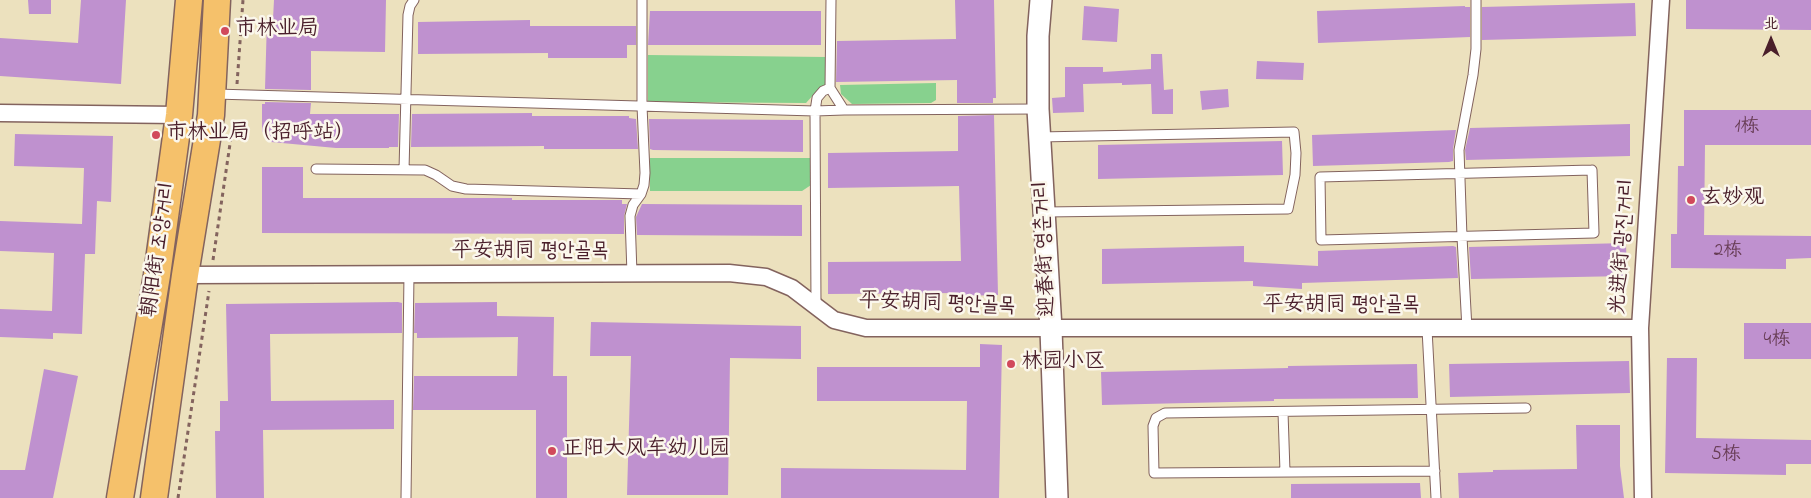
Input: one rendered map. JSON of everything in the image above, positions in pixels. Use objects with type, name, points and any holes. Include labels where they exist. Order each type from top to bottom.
[{"type":"main road","name":"朝阳街 조양거리","points":[[120,498],[157,275],[179,115],[189,0]]},
{"type":"main road","name":"朝阳街 조양거리","points":[[154,498],[198,275],[211,115],[224,95],[217,0]]},
{"type":"street","name":"迎春街 영춘거리","points":[[1041,0],[1038,36],[1038,109],[1051,329],[1057,498]]},
{"type":"street","name":"光进街 광진거리","points":[[1643,498],[1640,328],[1661,0]]},
{"type":"street","points":[[0,113],[179,115]]},
{"type":"street","name":"平安胡同 평안골목","points":[[198,275],[729,273],[766,277],[792,288],[834,320],[866,328],[1640,328]]},
{"type":"lane","points":[[404,170],[408,15],[414,0]]},
{"type":"lane","points":[[632,274],[630,216],[633,205],[641,194],[645,173],[642,106],[642,0]]},
{"type":"lane","points":[[831,0],[830,88],[844,110]]},
{"type":"lane","points":[[1467,329],[1459,150],[1473,75],[1476,48],[1476,0]]},
{"type":"lane","points":[[816,306],[815,111],[817,98],[823,91],[830,88]]},
{"type":"lane","points":[[224,95],[815,111],[1038,109]]},
{"type":"lane","points":[[1040,137],[1294,132],[1296,153],[1295,174],[1288,209],[1044,212]]},
{"type":"lane","points":[[316,170],[426,170],[452,186],[466,188],[641,194]]},
{"type":"lane","points":[[1592,170],[1594,233],[1321,240],[1320,177],[1459,174],[1592,170]]},
{"type":"lane","points":[[406,498],[409,274]]},
{"type":"lane","points":[[1427,329],[1436,498]]},
{"type":"lane","points":[[1435,471],[1154,473],[1153,426],[1156,418],[1165,413],[1526,408]]},
{"type":"lane","points":[[1283,412],[1285,472]]},
{"type":"path","points":[[224,95],[243,0]]},
{"type":"path","points":[[178,498],[198,275],[232,130]]},
{"type":"green space","points":[[648,55],[826,57],[826,86],[815,93],[806,103],[648,102]]},
{"type":"green space","points":[[936,83],[936,100],[931,103],[852,104],[841,94],[840,85]]},
{"type":"green space","points":[[650,158],[811,158],[811,185],[802,191],[650,191]]},
{"type":"building","points":[[28,0],[51,0],[51,14],[29,14]]},
{"type":"building","points":[[81,0],[126,0],[121,84],[0,76],[0,38],[78,43]]},
{"type":"building","points":[[274,0],[386,0],[385,52],[311,51],[311,90],[265,89],[267,19],[273,19]]},
{"type":"building","points":[[955,0],[994,0],[996,98],[993,98],[993,103],[957,103],[957,80],[836,82],[837,41],[956,39]]},
{"type":"building","points":[[1686,0],[1811,0],[1811,30],[1686,29]]},
{"type":"building","points":[[1635,3],[1636,36],[1482,40],[1482,7]]},
{"type":"building","points":[[1084,6],[1119,9],[1117,42],[1082,40]]},
{"type":"building","points":[[1470,7],[1470,37],[1318,43],[1317,11]]},
{"type":"building","points":[[650,11],[821,11],[821,45],[648,45]]},
{"type":"building","points":[[530,20],[530,26],[636,26],[636,45],[627,45],[627,58],[548,58],[548,53],[418,54],[418,22]]},
{"type":"building","points":[[1151,54],[1162,54],[1164,90],[1173,89],[1173,114],[1152,114],[1151,84],[1122,85],[1122,83],[1083,84],[1084,112],[1053,113],[1052,98],[1065,97],[1065,67],[1103,67],[1103,72],[1151,69]]},
{"type":"building","points":[[1257,61],[1304,63],[1303,80],[1256,79]]},
{"type":"building","points":[[1228,89],[1229,107],[1202,110],[1200,91]]},
{"type":"building","points":[[265,102],[311,103],[310,114],[399,114],[398,147],[336,148],[271,142],[262,131],[262,104],[265,104]]},
{"type":"building","points":[[1684,110],[1811,110],[1811,145],[1705,145],[1704,235],[1811,236],[1811,258],[1786,259],[1786,269],[1671,268],[1671,234],[1677,234],[1678,166],[1684,166]]},
{"type":"building","points":[[532,113],[532,116],[629,116],[629,118],[636,119],[638,149],[544,149],[544,146],[411,147],[412,114]]},
{"type":"building","points":[[994,115],[998,295],[962,296],[962,293],[828,294],[828,262],[961,261],[959,186],[828,188],[828,153],[958,151],[958,116]]},
{"type":"building","points":[[649,119],[803,120],[803,152],[653,150],[650,149]]},
{"type":"building","points":[[1630,124],[1630,156],[1466,160],[1465,150],[1470,128]]},
{"type":"building","points":[[1456,130],[1453,161],[1313,166],[1312,135]]},
{"type":"building","points":[[15,134],[113,136],[111,202],[97,201],[95,254],[85,254],[82,334],[53,333],[53,339],[0,337],[0,309],[52,311],[54,253],[0,251],[0,221],[82,224],[84,168],[14,166]]},
{"type":"building","points":[[1282,141],[1283,175],[1098,179],[1098,145]]},
{"type":"building","points":[[262,167],[303,167],[303,198],[622,200],[622,204],[627,204],[624,216],[624,234],[262,233]]},
{"type":"building","points":[[642,204],[802,205],[802,236],[637,235],[636,217]]},
{"type":"building","points":[[1626,243],[1627,276],[1471,279],[1469,247]]},
{"type":"building","points":[[1244,246],[1244,262],[1318,266],[1318,251],[1453,246],[1456,247],[1458,278],[1302,283],[1302,289],[1253,286],[1253,281],[1102,284],[1102,249]]},
{"type":"building","points":[[497,302],[497,316],[554,317],[553,376],[567,376],[567,498],[536,498],[536,410],[413,410],[414,376],[517,376],[518,337],[417,338],[417,333],[414,333],[415,303]]},
{"type":"building","points":[[402,303],[402,333],[270,334],[271,401],[394,400],[394,429],[263,430],[264,498],[216,498],[215,431],[220,431],[220,401],[228,401],[226,304]]},
{"type":"building","points":[[591,322],[801,326],[801,359],[730,358],[728,495],[627,495],[631,356],[590,356]]},
{"type":"building","points":[[1744,323],[1811,323],[1811,359],[1744,359]]},
{"type":"building","points":[[980,344],[1002,345],[999,498],[781,498],[781,468],[966,470],[967,401],[817,401],[817,367],[980,367]]},
{"type":"building","points":[[1667,358],[1697,358],[1696,438],[1811,440],[1811,464],[1786,464],[1786,475],[1665,473]]},
{"type":"building","points":[[1629,361],[1630,393],[1450,397],[1449,364]]},
{"type":"building","points":[[1417,364],[1418,398],[1274,399],[1274,401],[1102,405],[1101,372]]},
{"type":"building","points":[[44,369],[78,376],[53,498],[0,498],[0,470],[25,470]]},
{"type":"building","points":[[1576,425],[1620,425],[1620,466],[1624,498],[1459,498],[1458,473],[1493,472],[1493,470],[1577,469]]},
{"type":"building","points":[[1420,483],[1421,498],[1291,498],[1291,484]]},
{"type":"place","name":"市林业局","points":[[225,31]]},
{"type":"place","name":"市林业局（招呼站）","points":[[156,135]]},
{"type":"place","name":"玄妙观","points":[[1691,200]]},
{"type":"place","name":"林园小区","points":[[1011,364]]},
{"type":"place","name":"正阳大风车幼儿园","points":[[552,451]]}]
